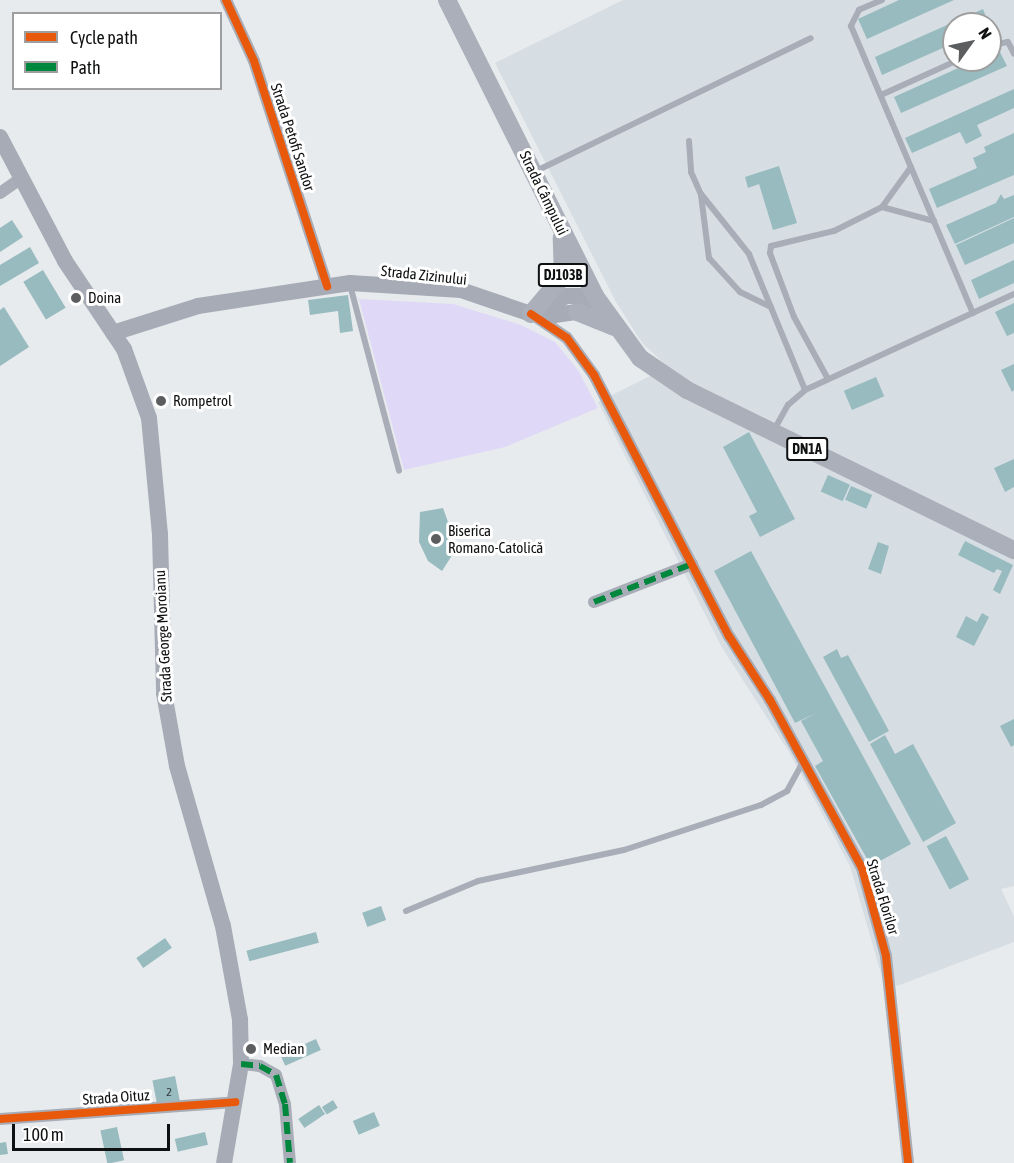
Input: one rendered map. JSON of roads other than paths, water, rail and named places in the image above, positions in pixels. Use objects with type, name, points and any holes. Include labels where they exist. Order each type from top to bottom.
[{"type":"main road","name":"Strada Câmpului","points":[[447,0],[595,296],[614,327],[659,375],[772,432]]},
{"type":"main road","name":"Strada George Moroianu","points":[[0,137],[20,180],[65,261],[113,333],[132,367],[149,418],[158,512],[164,693],[177,766],[232,963],[241,1064],[224,1163]]},
{"type":"main road","name":"DJ103B","points":[[531,314],[563,276],[560,224]]},
{"type":"main road","name":"Strada Zizinului","points":[[113,333],[198,306],[350,283],[461,290],[531,314]]},
{"type":"main road","name":"DJ103B","points":[[531,314],[566,296],[595,296]]},
{"type":"main road","name":"DJ103B","points":[[577,312],[595,296]]},
{"type":"main road","points":[[531,314],[577,312],[614,327]]},
{"type":"main road","name":"DN1A","points":[[772,432],[1014,550]]},
{"type":"street","name":"Strada Petofi Sandor","points":[[226,0],[254,61],[327,286]]},
{"type":"street","points":[[0,193],[20,180]]},
{"type":"street","name":"Strada Zizinului","points":[[531,314],[582,355],[729,636]]},
{"type":"street","points":[[594,602],[692,564]]},
{"type":"street","name":"Strada Florilor","points":[[729,636],[804,760],[862,868],[886,956],[908,1163]]},
{"type":"street","points":[[241,1064],[260,1066],[276,1075],[285,1104],[290,1163]]},
{"type":"street","name":"Strada Oituz","points":[[0,1119],[235,1102]]},
{"type":"lane","points":[[882,0],[851,18],[973,313]]},
{"type":"lane","points":[[534,172],[811,38]]},
{"type":"lane","points":[[1002,43],[1008,42],[1014,54]]},
{"type":"lane","points":[[881,95],[942,67]]},
{"type":"lane","points":[[689,141],[691,172],[701,194],[743,245],[805,390]]},
{"type":"lane","points":[[828,379],[794,317],[770,254],[771,246],[834,231],[882,207],[911,167]]},
{"type":"lane","points":[[701,194],[709,258],[740,292],[771,307]]},
{"type":"lane","points":[[882,207],[934,221]]},
{"type":"lane","points":[[350,283],[399,471]]},
{"type":"lane","points":[[772,432],[788,405],[805,390],[1014,294]]},
{"type":"lane","points":[[406,911],[478,881],[624,850],[777,799],[798,777],[804,760]]},
{"type":"place","name":"Doina","points":[[76,298]]},
{"type":"place","name":"Rompetrol","points":[[161,401]]},
{"type":"place","name":"Biserica Romano-Catolică","points":[[436,539]]},
{"type":"place","name":"Median","points":[[251,1049]]}]
